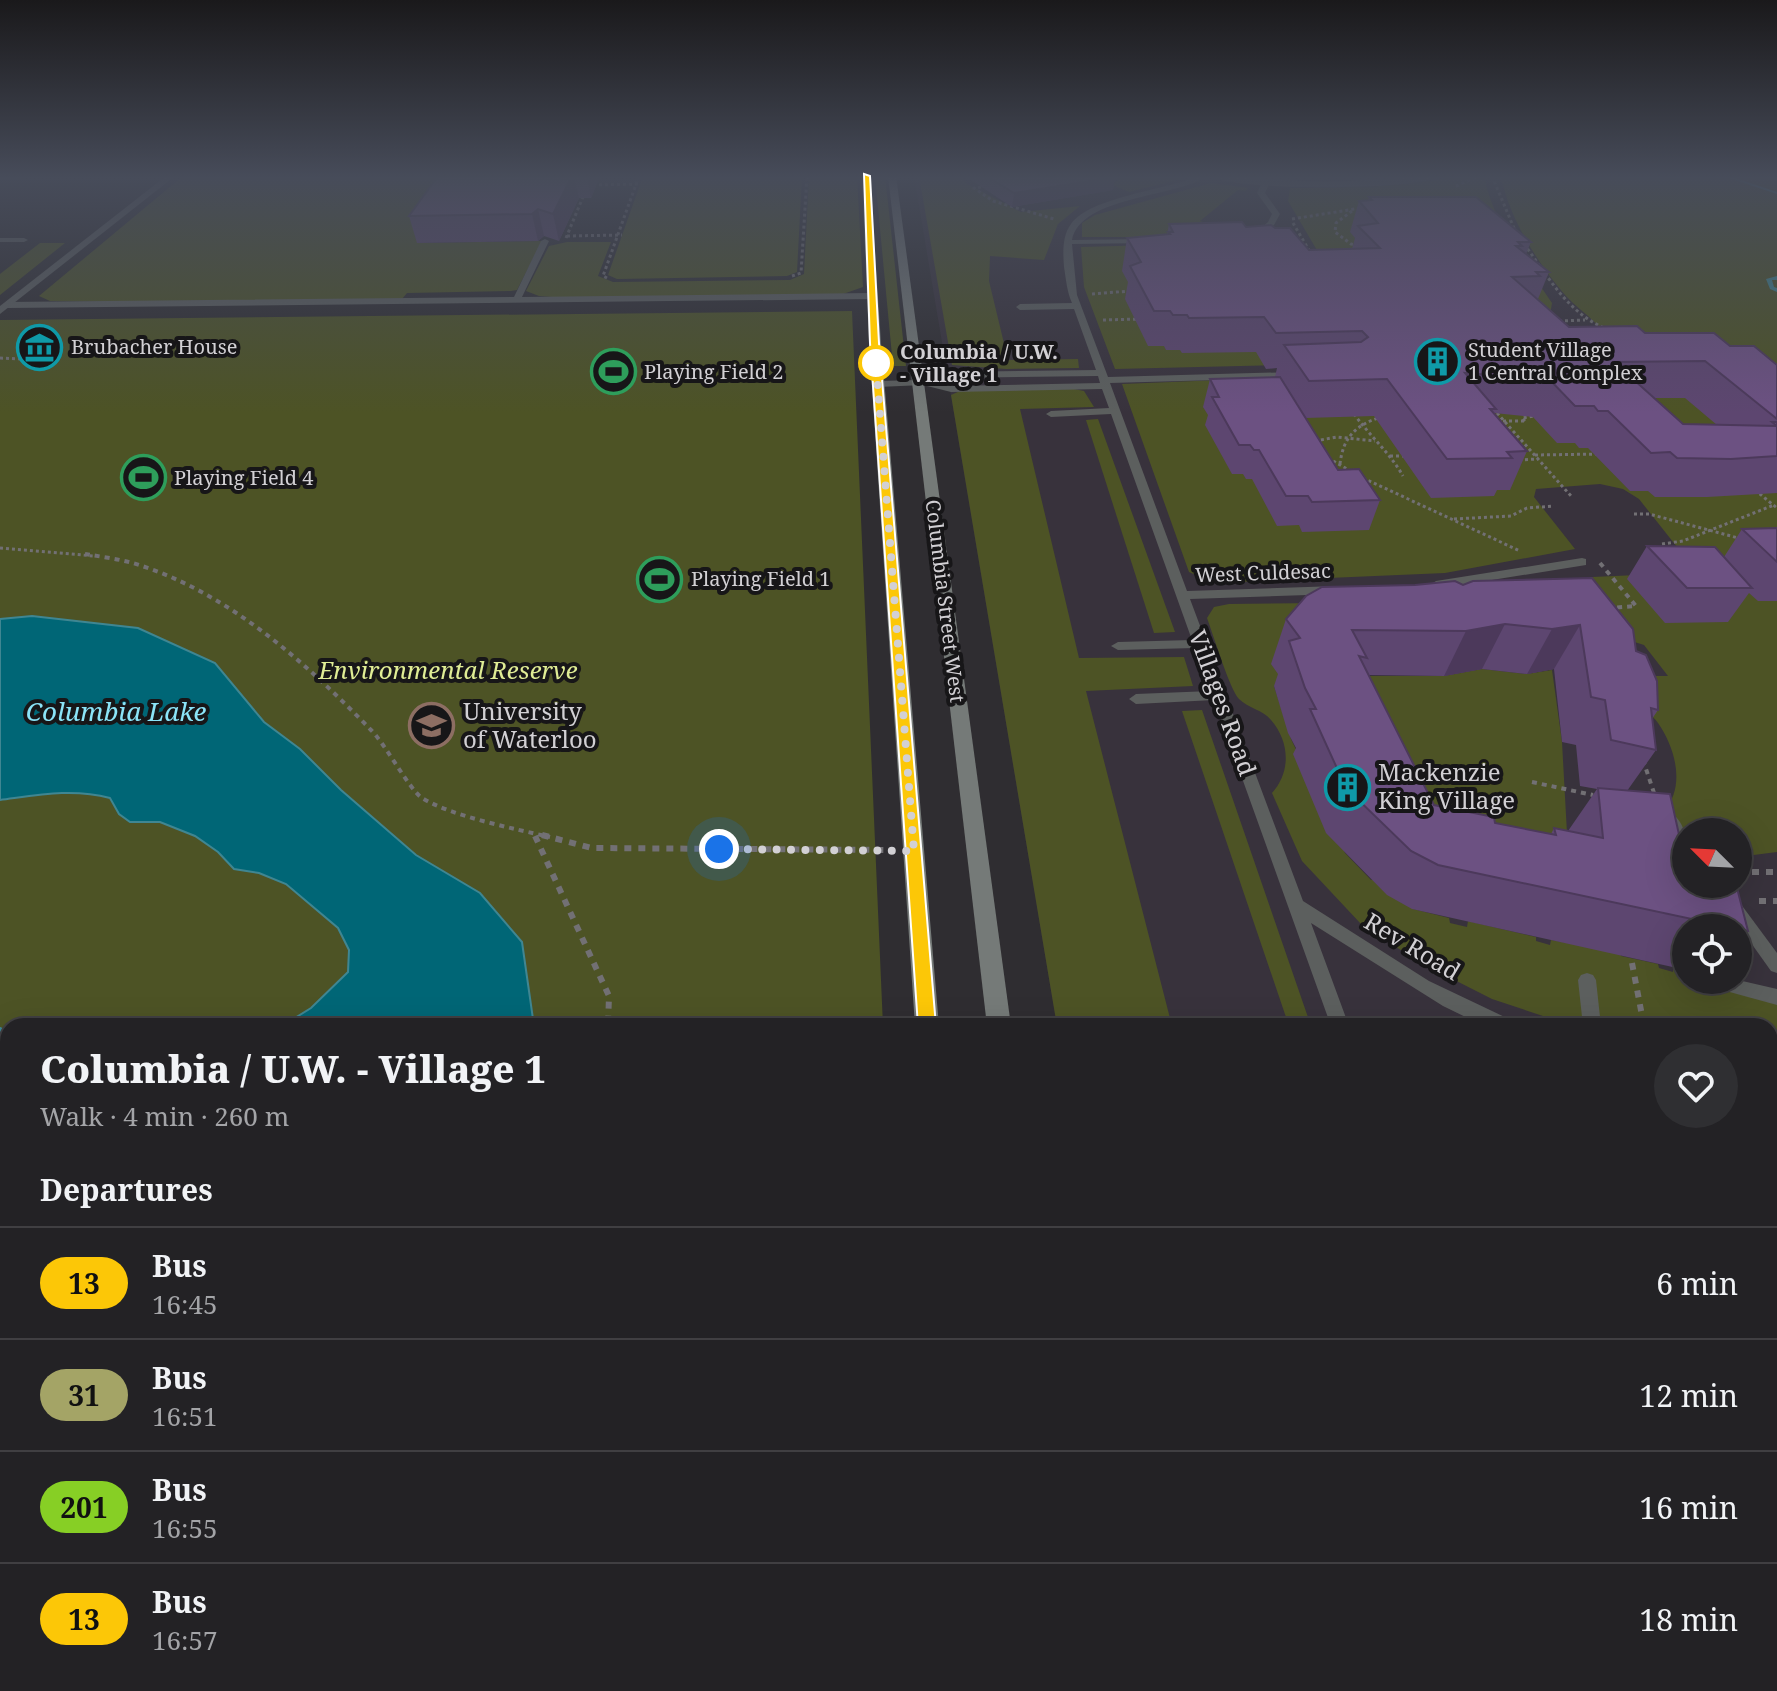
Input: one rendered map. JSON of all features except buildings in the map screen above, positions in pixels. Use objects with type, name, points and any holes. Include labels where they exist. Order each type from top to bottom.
[{"type":"main road","name":"Columbia Street West","points":[[870,255],[926,1018]]},
{"type":"main road","name":"Columbia Street West","points":[[902,255],[998,1018]]},
{"type":"street","points":[[2,309],[71,255]]},
{"type":"lane","points":[[517,299],[538,255]]},
{"type":"lane","name":"Villages Road","points":[[1071,255],[1077,307],[1337,1018]]},
{"type":"lane","points":[[2,309],[872,296]]},
{"type":"lane","points":[[1020,307],[1077,307]]},
{"type":"lane","points":[[878,384],[918,383],[951,389],[1104,380],[1307,374]]},
{"type":"lane","points":[[1051,414],[1116,411]]},
{"type":"lane","points":[[1425,587],[1582,562]]},
{"type":"lane","name":"West Culdesac","points":[[1183,595],[1358,589]]},
{"type":"lane","points":[[1118,646],[1201,644]]},
{"type":"lane","points":[[1136,699],[1220,695]]},
{"type":"lane","points":[[1656,799],[1672,822]]},
{"type":"lane","points":[[1727,898],[1777,966]]},
{"type":"lane","name":"Rev Road","points":[[1296,905],[1416,982],[1483,1018]]},
{"type":"lane","points":[[1587,980],[1591,1018]]},
{"type":"lane","points":[[1752,991],[1777,997]]},
{"type":"path","points":[[612,255],[603,276],[614,281]]},
{"type":"path","points":[[784,278],[801,273],[802,255]]},
{"type":"path","points":[[1533,255],[1554,288],[1586,320],[1610,331]]},
{"type":"path","points":[[1522,259],[1536,258]]},
{"type":"path","points":[[1534,276],[1543,271]]},
{"type":"path","points":[[1542,288],[1554,288]]},
{"type":"path","points":[[1077,307],[1134,291]]},
{"type":"path","points":[[1077,307],[1151,319]]},
{"type":"path","points":[[1557,321],[1586,320]]},
{"type":"path","points":[[1586,320],[1589,327]]},
{"type":"path","points":[[0,358],[45,360],[56,352]]},
{"type":"path","points":[[1349,409],[1390,456],[1403,476]]},
{"type":"path","points":[[1516,411],[1529,411],[1536,418],[1522,418],[1525,421]]},
{"type":"path","points":[[1497,413],[1571,496]]},
{"type":"path","points":[[1340,465],[1341,448],[1346,438],[1362,422],[1387,416]]},
{"type":"path","points":[[1492,420],[1535,421]]},
{"type":"path","points":[[1312,442],[1346,438],[1375,441]]},
{"type":"path","points":[[1317,451],[1410,503],[1453,519],[1549,568]]},
{"type":"path","points":[[1508,460],[1603,454]]},
{"type":"path","points":[[1390,456],[1421,456]]},
{"type":"path","points":[[1751,487],[1776,506]]},
{"type":"path","points":[[1453,519],[1511,516],[1527,508],[1554,506]]},
{"type":"path","points":[[1662,544],[1683,541],[1776,506]]},
{"type":"path","points":[[1634,514],[1649,514],[1750,542]]},
{"type":"path","points":[[0,548],[77,552],[139,565],[203,594],[273,639],[333,691],[385,744],[420,797],[481,820],[592,848],[914,851]]},
{"type":"path","points":[[1600,562],[1636,606],[1604,609]]},
{"type":"path","points":[[1643,751],[1644,767],[1656,799]]},
{"type":"path","points":[[1532,782],[1593,795]]},
{"type":"path","points":[[534,835],[609,996],[608,1018]]},
{"type":"path","points":[[1752,872],[1777,872]]},
{"type":"path","points":[[1632,963],[1642,1018]]},
{"type":"shaded area","points":[[927,255],[1777,255],[1777,1018],[1056,1018]]},
{"type":"green space","points":[[25,255],[50,255],[0,295],[0,274]]},
{"type":"green space","points":[[88,255],[535,255],[517,290],[511,291],[407,293],[402,299],[123,302],[50,301],[39,296]]},
{"type":"green space","points":[[544,255],[606,255],[598,276],[613,282],[790,280],[804,274],[805,255],[861,255],[863,287],[843,294],[565,298],[539,296],[526,291]]},
{"type":"green space","points":[[615,255],[798,255],[797,272],[787,276],[617,279],[608,275]]},
{"type":"green space","points":[[882,255],[894,255],[906,366],[893,366]]},
{"type":"green space","points":[[933,255],[1046,255],[1044,260],[990,256],[989,281],[1008,360],[1078,359],[1079,368],[1006,369],[952,365]]},
{"type":"green space","points":[[1082,255],[1519,255],[1552,303],[1550,315],[1283,365],[1115,369],[1084,287]]},
{"type":"green space","points":[[1535,255],[1777,255],[1777,852],[1752,855],[1752,818],[1672,818],[1672,821],[1663,812],[1674,792],[1674,756],[1658,723],[1635,701],[1629,676],[1668,676],[1644,645],[1622,638],[1606,614],[1592,577],[1683,573],[1681,552],[1639,499],[1623,489],[1600,484],[1536,489],[1534,497],[1575,549],[1445,573],[1213,583],[1189,572],[1122,384],[1245,379],[1598,326],[1566,296]]},
{"type":"green space","name":"Environmental Reserve","points":[[852,311],[883,1018],[0,1018],[0,320]]},
{"type":"green space","points":[[960,391],[1084,391],[1094,407],[1020,409],[1079,658],[1184,657],[1193,686],[1086,691],[1170,1018],[1056,1018],[951,395]]},
{"type":"green space","points":[[1098,419],[1175,632],[1154,633],[1086,420]]},
{"type":"green space","points":[[1433,602],[1274,686],[1291,739],[1345,853],[1371,880],[1380,877],[1412,900],[1413,909],[1449,918],[1450,923],[1467,927],[1468,921],[1536,937],[1536,941],[1550,945],[1551,940],[1620,952],[1621,956],[1658,964],[1659,968],[1672,972],[1672,994],[1752,994],[1752,985],[1759,987],[1777,998],[1777,1018],[1549,1018],[1492,999],[1419,962],[1361,924],[1302,861],[1272,793],[1283,776],[1285,766],[1282,738],[1268,717],[1235,694],[1207,618],[1214,607],[1229,604]]},
{"type":"green space","points":[[1482,669],[1527,674],[1552,670],[1562,742],[1567,833],[1467,867],[1356,676],[1444,676]]},
{"type":"green space","points":[[1202,710],[1308,1018],[1286,1018],[1182,711]]},
{"type":"water","name":"Columbia Lake","points":[[32,616],[138,628],[215,663],[264,722],[300,749],[341,790],[416,855],[480,893],[522,942],[533,1018],[295,1018],[311,1008],[348,972],[349,950],[338,928],[286,884],[259,873],[234,869],[218,852],[195,836],[160,822],[130,822],[119,814],[110,798],[69,793],[0,800],[0,619]]},
{"type":"waterway","points":[[1777,278],[1769,279],[1772,288],[1777,290]]},
{"type":"bus line","name":"13","points":[[870,255],[926,1018]]},
{"type":"place","name":"Brubacher House","points":[[40,347]]},
{"type":"place","name":"Student Village 1 Central Complex","points":[[1437,361]]},
{"type":"place","name":"Columbia / U.W. - Village 1","points":[[876,363]]},
{"type":"place","name":"Playing Field 2","points":[[613,372]]},
{"type":"place","name":"Playing Field 4","points":[[143,478]]},
{"type":"place","name":"Playing Field 1","points":[[660,579]]},
{"type":"place","name":"University of Waterloo","points":[[432,726]]},
{"type":"place","name":"Mackenzie King Village","points":[[1347,787]]},
{"type":"route","points":[[719,849],[914,851],[876,363]]}]
